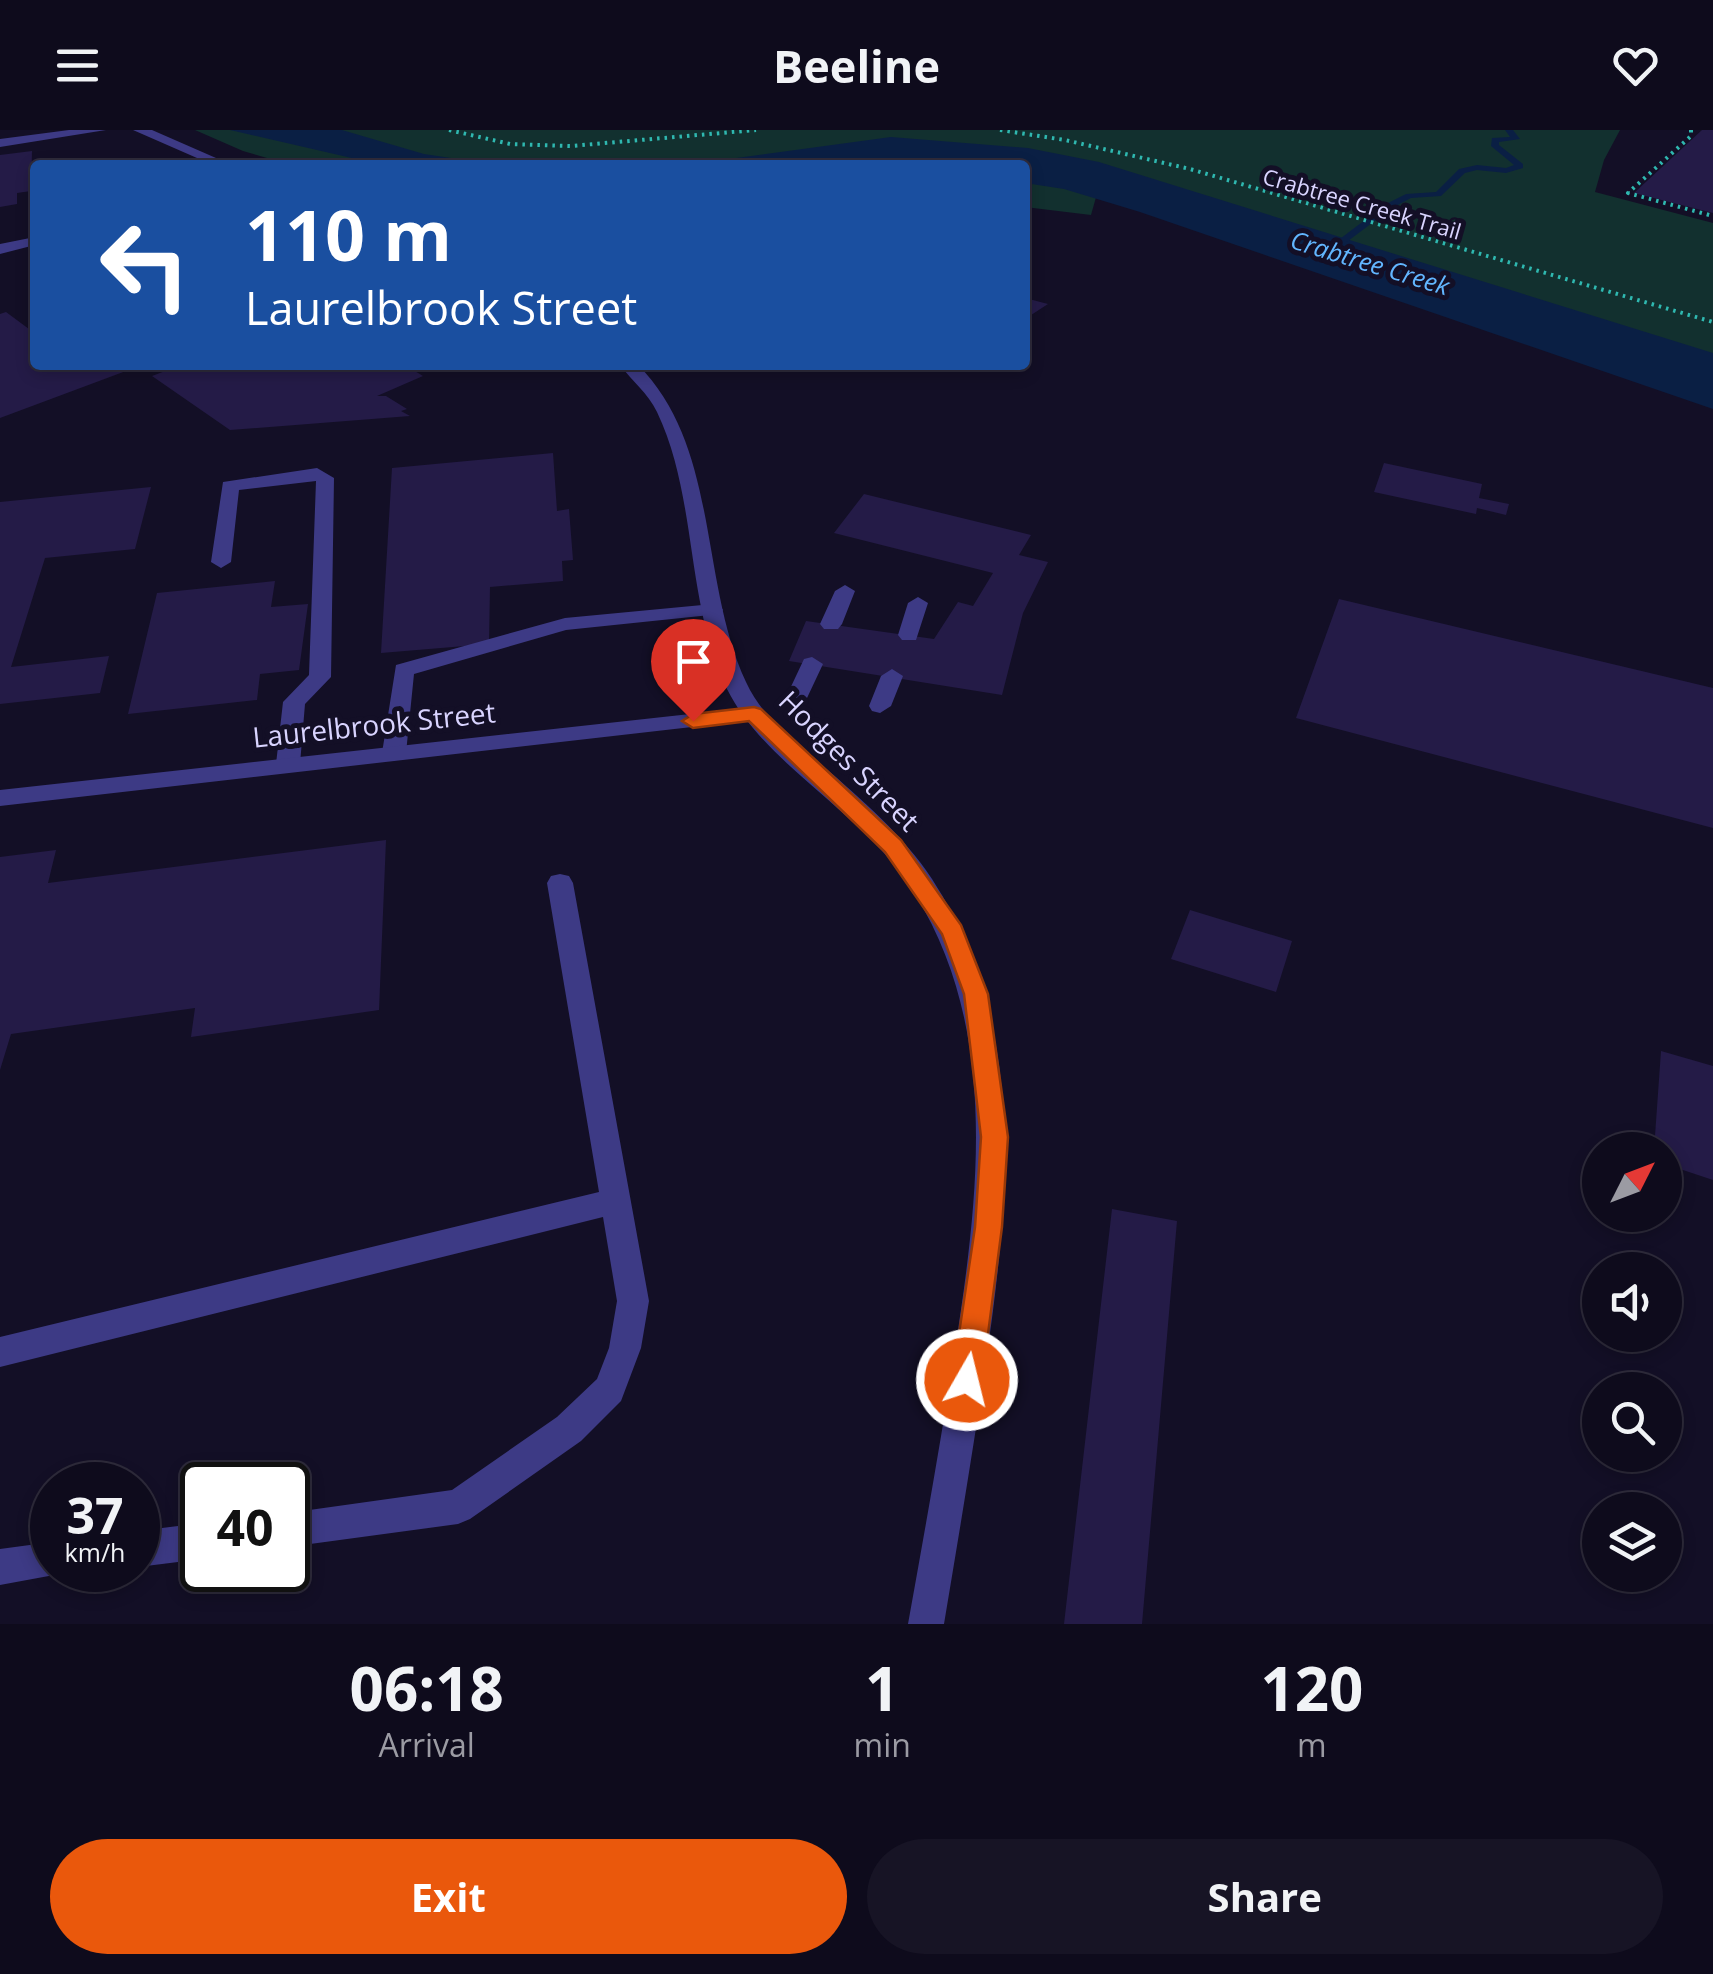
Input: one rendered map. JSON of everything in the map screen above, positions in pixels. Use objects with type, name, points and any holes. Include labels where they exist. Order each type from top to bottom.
[{"type":"street","points":[[0,143],[99,130]]},
{"type":"street","points":[[140,130],[213,160]]},
{"type":"street","points":[[0,249],[30,242]]},
{"type":"street","name":"Hodges Street","points":[[633,370],[654,391],[680,452],[713,610],[734,682],[754,714],[893,846],[952,932],[976,994],[994,1137],[988,1227],[962,1418],[926,1624]]},
{"type":"street","points":[[221,562],[230,486],[317,474],[325,478],[320,678],[294,702],[288,764]]},
{"type":"street","points":[[831,624],[844,591]]},
{"type":"street","points":[[908,635],[918,602]]},
{"type":"street","points":[[394,753],[404,670],[565,624],[713,610]]},
{"type":"street","points":[[799,693],[812,664]]},
{"type":"street","points":[[880,706],[892,676]]},
{"type":"street","name":"Laurelbrook Street","points":[[0,798],[754,714]]},
{"type":"street","points":[[310,1527],[458,1508],[569,1429],[609,1390],[626,1348],[633,1301],[560,883]]},
{"type":"street","points":[[0,1352],[616,1201]]},
{"type":"street","points":[[0,1567],[30,1563]]},
{"type":"path","points":[[449,130],[510,144],[570,146],[756,130]]},
{"type":"path","name":"Crabtree Creek Trail","points":[[1000,130],[1065,140],[1190,169],[1713,322]]},
{"type":"path","points":[[1691,130],[1691,136],[1628,192],[1713,216]]},
{"type":"green space","points":[[195,130],[1620,130],[1604,160],[1595,192],[1713,223],[1713,378],[1100,183],[1091,215],[1030,208],[1030,160],[274,160]]},
{"type":"water","points":[[230,130],[342,130],[424,154],[464,160],[360,160]]},
{"type":"water","name":"Crabtree Creek","points":[[891,137],[1028,148],[1099,162],[1713,353],[1713,409],[1140,212],[1064,189],[1030,184],[1030,160],[722,160]]},
{"type":"building","points":[[1702,130],[1713,130],[1713,213],[1634,193]]},
{"type":"building","points":[[32,151],[30,191],[17,193],[17,204],[0,207],[0,155]]},
{"type":"building","points":[[1030,299],[1048,304],[1030,316]]},
{"type":"building","points":[[6,312],[30,329],[30,370],[129,370],[0,418],[0,314]]},
{"type":"building","points":[[168,370],[413,370],[423,376],[377,396],[386,396],[407,409],[401,411],[410,416],[230,430],[152,376]]},
{"type":"building","points":[[553,453],[557,511],[569,509],[573,560],[562,561],[563,581],[490,587],[489,644],[381,653],[392,468]]},
{"type":"building","points":[[1384,463],[1482,484],[1479,498],[1509,504],[1506,515],[1477,508],[1476,514],[1374,492]]},
{"type":"building","points":[[151,487],[135,549],[45,558],[11,667],[109,656],[100,693],[0,704],[0,502]]},
{"type":"building","points":[[864,494],[1031,535],[1019,555],[1048,562],[1023,613],[1002,695],[789,661],[806,621],[934,639],[958,602],[973,606],[993,573],[834,533]]},
{"type":"building","points":[[275,581],[271,607],[308,604],[299,670],[260,674],[257,700],[128,714],[157,593]]},
{"type":"building","points":[[1339,599],[1713,688],[1713,828],[1296,718]]},
{"type":"building","points":[[386,840],[379,1010],[191,1037],[195,1008],[11,1034],[0,1070],[0,857],[56,850],[48,883]]},
{"type":"building","points":[[1190,910],[1292,941],[1276,992],[1171,959]]},
{"type":"building","points":[[1661,1051],[1713,1066],[1713,1180],[1682,1170],[1682,1132],[1655,1132]]},
{"type":"building","points":[[1112,1209],[1177,1221],[1142,1624],[1064,1624]]},
{"type":"waterway","name":"Crabtree Creek","points":[[1329,251],[1389,206],[1409,196],[1438,194],[1462,171],[1520,166],[1495,146],[1495,140],[1516,139],[1509,130]]},
{"type":"route","points":[[693,721],[754,714],[893,846],[952,932],[976,994],[994,1137],[988,1227],[967,1380]]}]
